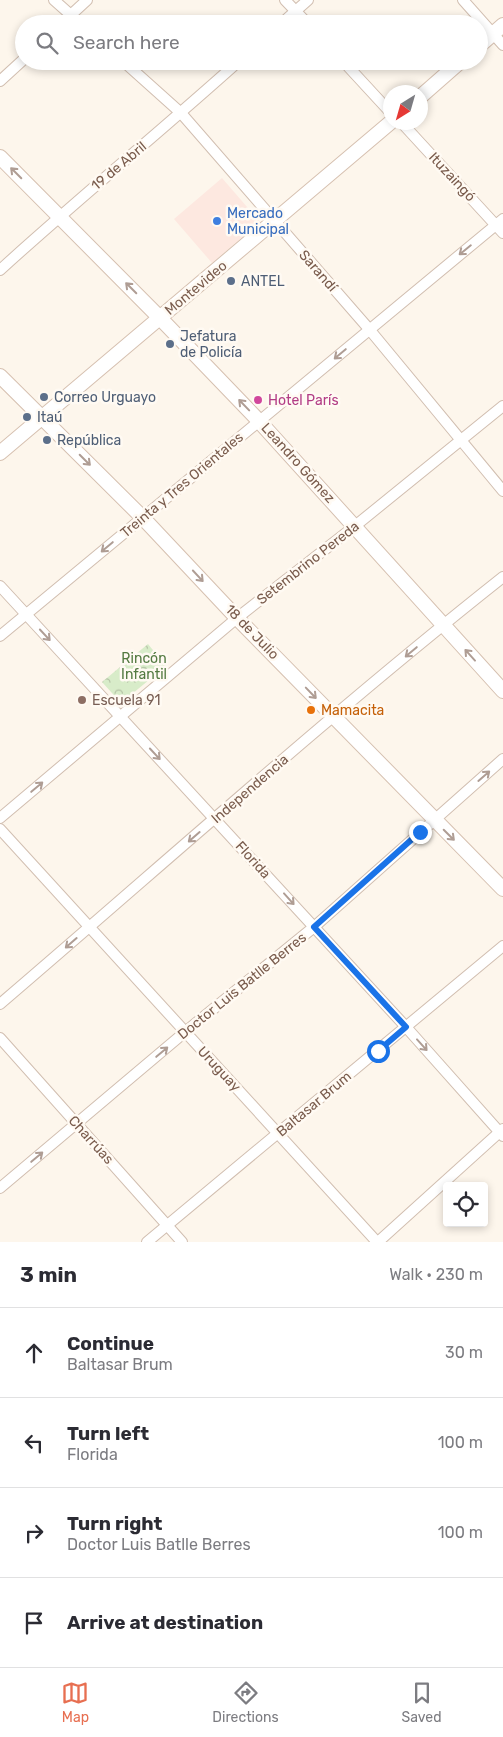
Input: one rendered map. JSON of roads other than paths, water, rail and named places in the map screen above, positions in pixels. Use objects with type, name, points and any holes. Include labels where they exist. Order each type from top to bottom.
[{"type":"street","points":[[54,0],[71,15],[87,0]]},
{"type":"street","points":[[285,0],[300,15]]},
{"type":"street","points":[[291,15],[308,0]]},
{"type":"street","points":[[463,0],[481,15]]},
{"type":"street","points":[[488,21],[498,29],[503,45]]},
{"type":"street","points":[[488,38],[498,29]]},
{"type":"street","points":[[0,81],[15,67]]},
{"type":"street","name":"Sarandí","points":[[133,70],[181,113],[369,329],[503,491]]},
{"type":"street","name":"19 de Abril","points":[[0,270],[59,216],[229,70]]},
{"type":"street","points":[[351,70],[383,104]]},
{"type":"street","points":[[428,90],[451,70]]},
{"type":"street","name":"Montevideo","points":[[0,453],[383,129]]},
{"type":"street","name":"Ituzaingó","points":[[408,130],[501,226]]},
{"type":"street","name":"Leandro Gómez","points":[[0,157],[259,421],[503,691]]},
{"type":"street","name":"Treinta y Tres Orientales","points":[[0,636],[369,329],[501,226]]},
{"type":"street","name":"18 de Julio","points":[[0,376],[142,518],[237,618],[503,889]]},
{"type":"street","name":"Setembrino Pereda","points":[[0,818],[237,618],[355,526],[503,406]]},
{"type":"street","name":"Independencia","points":[[0,1004],[333,716],[443,624],[503,578]]},
{"type":"street","name":"Florida","points":[[0,586],[502,1132]]},
{"type":"street","name":"Doctor Luis Batlle Berres","points":[[0,1188],[185,1032],[314,927],[503,759]]},
{"type":"street","name":"Uruguay","points":[[0,828],[377,1242]]},
{"type":"street","name":"Baltasar Brum","points":[[147,1242],[503,946]]},
{"type":"street","name":"Charrúas","points":[[0,1038],[182,1242]]},
{"type":"street","points":[[377,1242],[502,1132]]},
{"type":"place","name":"Mercado Municipal","points":[[217,221]]},
{"type":"place","name":"ANTEL","points":[[231,281]]},
{"type":"place","name":"Jefatura de Policía","points":[[170,344]]},
{"type":"place","name":"Correo Urguayo","points":[[44,397]]},
{"type":"place","name":"Hotel París","points":[[258,400]]},
{"type":"place","name":"Itaú","points":[[27,417]]},
{"type":"place","name":"República","points":[[47,440]]},
{"type":"place","name":"Escuela 91","points":[[82,700]]},
{"type":"place","name":"Mamacita","points":[[311,710]]},
{"type":"park label","name":"Rincón Infantil","points":[[144,666]]}]
